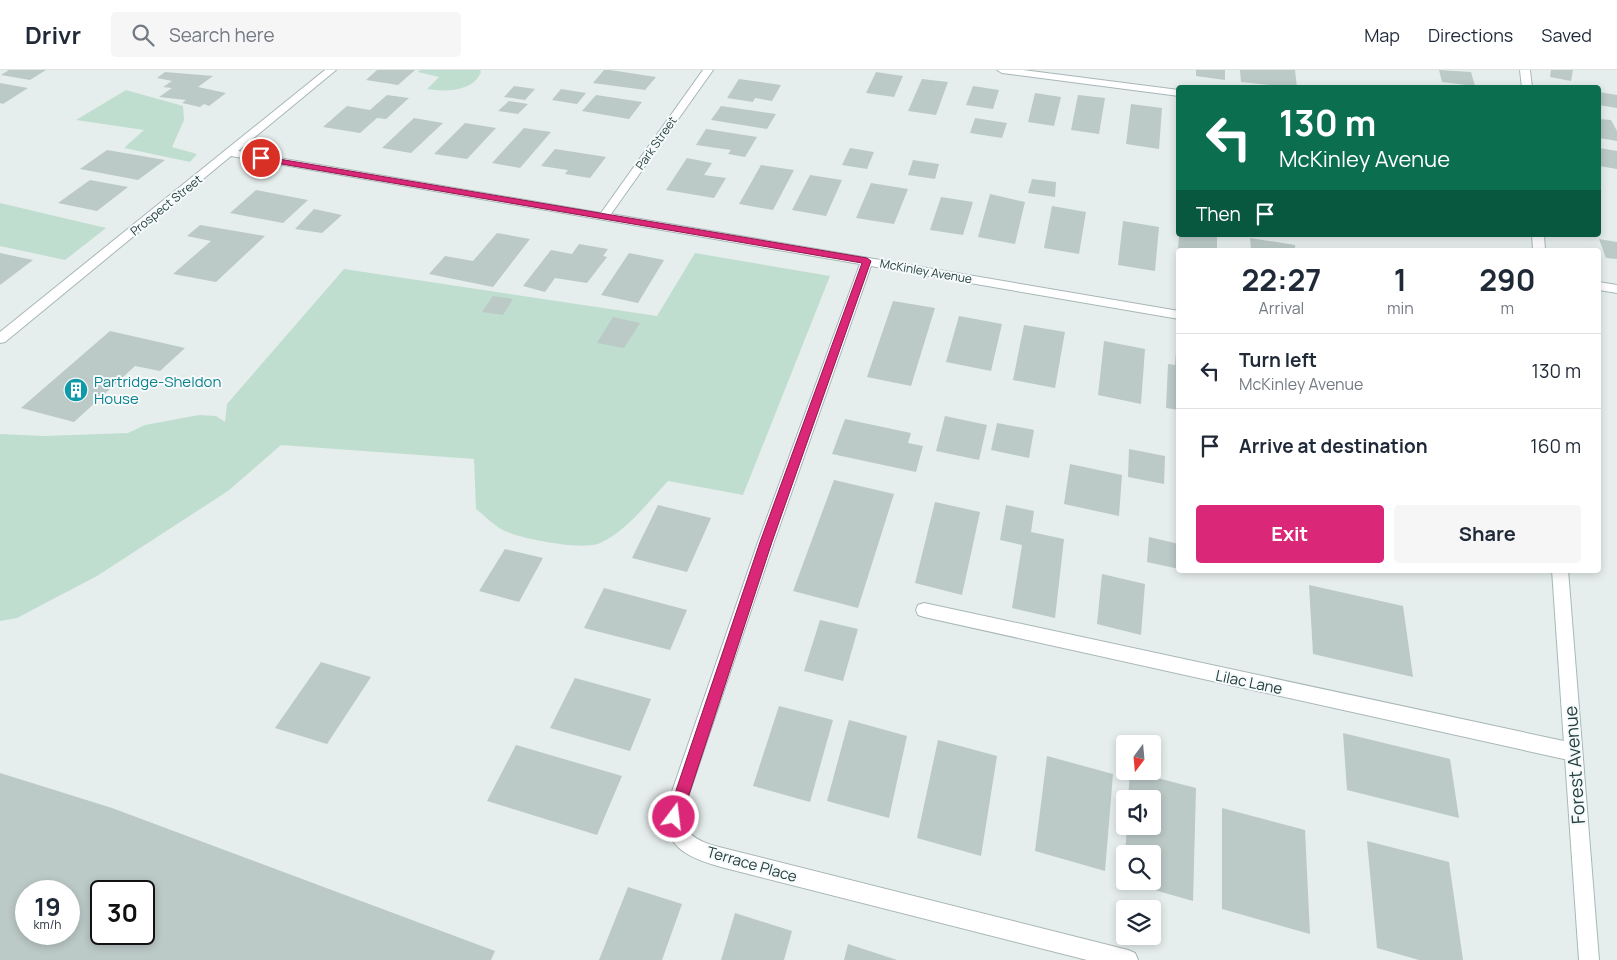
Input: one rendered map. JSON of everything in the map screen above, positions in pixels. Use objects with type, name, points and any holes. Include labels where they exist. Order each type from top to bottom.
[{"type":"street","name":"Prospect Street","points":[[0,339],[331,70]]},
{"type":"street","name":"Park Street","points":[[604,216],[708,70]]},
{"type":"street","points":[[1002,70],[1052,73],[1176,93]]},
{"type":"street","points":[[1525,70],[1526,85]]},
{"type":"street","name":"McKinley Avenue","points":[[230,153],[1176,314]]},
{"type":"street","name":"Terrace Place","points":[[867,261],[772,523],[677,803],[675,827],[680,835],[692,846],[738,862],[1128,960]]},
{"type":"street","points":[[1601,286],[1617,289]]},
{"type":"street","name":"Forest Avenue","points":[[1560,573],[1589,960]]},
{"type":"street","name":"Lilac Lane","points":[[924,610],[1573,752]]},
{"type":"green space","points":[[420,70],[480,70],[481,72],[472,84],[458,89],[442,90],[427,89],[439,77],[418,72]]},
{"type":"green space","points":[[126,90],[183,106],[184,120],[172,147],[197,154],[190,162],[124,148],[144,130],[76,120]]},
{"type":"green space","points":[[0,203],[106,228],[65,260],[0,246]]},
{"type":"green space","points":[[695,253],[830,276],[743,495],[668,481],[628,524],[610,538],[592,545],[566,545],[523,537],[503,530],[476,509],[474,459],[281,445],[228,491],[97,576],[17,618],[0,621],[0,434],[44,436],[128,433],[145,425],[199,415],[216,416],[225,422],[227,404],[344,269],[657,316]]},
{"type":"building","points":[[9,70],[46,70],[30,80],[1,75]]},
{"type":"building","points":[[377,70],[415,70],[398,85],[366,80]]},
{"type":"building","points":[[604,70],[656,77],[645,90],[593,83]]},
{"type":"building","points":[[1196,70],[1225,70],[1225,80],[1196,76]]},
{"type":"building","points":[[1240,70],[1295,70],[1297,85],[1269,85],[1241,82]]},
{"type":"building","points":[[1439,70],[1471,72],[1475,85],[1467,85],[1442,82]]},
{"type":"building","points":[[1551,70],[1573,70],[1571,81],[1550,77]]},
{"type":"building","points":[[165,72],[213,76],[198,87],[226,93],[209,106],[204,104],[200,107],[182,103],[186,100],[159,97],[172,88],[163,87],[172,81],[157,78]]},
{"type":"building","points":[[876,72],[903,76],[894,97],[866,93]]},
{"type":"building","points":[[739,79],[781,85],[772,101],[755,98],[753,102],[727,98]]},
{"type":"building","points":[[922,79],[948,82],[936,115],[908,111]]},
{"type":"building","points":[[0,83],[28,88],[3,104],[0,103]]},
{"type":"building","points":[[514,86],[535,89],[525,100],[504,97]]},
{"type":"building","points":[[973,86],[999,90],[993,109],[966,105]]},
{"type":"building","points":[[561,89],[586,93],[577,104],[552,100]]},
{"type":"building","points":[[1601,92],[1617,95],[1617,108],[1601,105]]},
{"type":"building","points":[[1035,93],[1061,97],[1054,126],[1028,122]]},
{"type":"building","points":[[387,95],[409,98],[386,119],[377,118],[360,133],[323,127],[347,106],[370,110]]},
{"type":"building","points":[[596,95],[642,102],[629,119],[582,111]]},
{"type":"building","points":[[1078,95],[1105,98],[1099,134],[1071,130]]},
{"type":"building","points":[[509,101],[528,104],[518,114],[498,111]]},
{"type":"building","points":[[1131,104],[1162,108],[1159,149],[1126,144]]},
{"type":"building","points":[[721,106],[776,114],[767,129],[711,120]]},
{"type":"building","points":[[414,118],[443,123],[411,153],[382,148]]},
{"type":"building","points":[[975,118],[1007,123],[1002,138],[970,133]]},
{"type":"building","points":[[1601,119],[1611,120],[1617,131],[1617,141],[1601,138]]},
{"type":"building","points":[[465,123],[496,128],[467,159],[434,154]]},
{"type":"building","points":[[524,128],[551,132],[520,168],[492,163]]},
{"type":"building","points":[[706,129],[757,137],[745,157],[728,154],[731,150],[696,145]]},
{"type":"building","points":[[850,148],[874,152],[867,169],[842,165]]},
{"type":"building","points":[[1601,148],[1617,151],[1617,169],[1601,166]]},
{"type":"building","points":[[555,149],[606,157],[590,178],[565,174],[568,170],[541,166]]},
{"type":"building","points":[[107,150],[165,160],[138,180],[80,169]]},
{"type":"building","points":[[687,158],[712,163],[704,175],[726,178],[714,198],[666,190]]},
{"type":"building","points":[[913,160],[939,164],[935,179],[908,175]]},
{"type":"building","points":[[761,165],[794,170],[773,210],[739,204]]},
{"type":"building","points":[[810,175],[842,180],[826,216],[792,210]]},
{"type":"building","points":[[1032,179],[1056,182],[1055,197],[1028,193]]},
{"type":"building","points":[[90,180],[128,187],[97,211],[58,203]]},
{"type":"building","points":[[871,183],[908,189],[894,224],[856,218]]},
{"type":"building","points":[[256,190],[308,200],[283,223],[230,213]]},
{"type":"building","points":[[990,194],[1025,202],[1015,244],[978,237]]},
{"type":"building","points":[[941,197],[973,202],[963,235],[930,230]]},
{"type":"building","points":[[1052,206],[1086,212],[1079,254],[1044,248]]},
{"type":"building","points":[[314,209],[342,215],[322,233],[295,229]]},
{"type":"building","points":[[1123,221],[1159,227],[1155,271],[1118,265]]},
{"type":"building","points":[[200,225],[265,236],[216,282],[173,274],[211,241],[187,236]]},
{"type":"building","points":[[497,233],[530,239],[493,287],[429,274],[445,256],[473,261]]},
{"type":"building","points":[[1179,237],[1217,237],[1217,248],[1178,248]]},
{"type":"building","points":[[1250,238],[1295,245],[1295,248],[1251,248]]},
{"type":"building","points":[[1599,239],[1617,242],[1617,259],[1606,258]]},
{"type":"building","points":[[579,244],[608,249],[603,256],[607,257],[587,283],[555,278],[545,292],[523,286],[551,250],[572,254]]},
{"type":"building","points":[[0,253],[33,260],[0,285]]},
{"type":"building","points":[[629,253],[664,260],[638,303],[601,295]]},
{"type":"building","points":[[493,296],[513,299],[503,315],[482,312]]},
{"type":"building","points":[[893,301],[935,308],[911,386],[867,377]]},
{"type":"building","points":[[959,316],[1002,324],[991,371],[946,362]]},
{"type":"building","points":[[613,317],[640,323],[624,348],[597,343]]},
{"type":"building","points":[[1024,325],[1065,332],[1055,388],[1013,380]]},
{"type":"building","name":"Partridge-Sheldon House","points":[[110,331],[185,348],[160,371],[135,366],[74,422],[21,408]]},
{"type":"building","points":[[1104,341],[1145,349],[1141,404],[1098,395]]},
{"type":"building","points":[[1176,352],[1176,410],[1166,408],[1168,364],[1175,365]]},
{"type":"building","points":[[945,416],[987,425],[979,460],[936,451]]},
{"type":"building","points":[[845,419],[911,433],[908,443],[923,446],[916,472],[832,454]]},
{"type":"building","points":[[997,423],[1034,430],[1029,458],[991,450]]},
{"type":"building","points":[[1129,449],[1165,456],[1164,484],[1128,477]]},
{"type":"building","points":[[1070,464],[1122,475],[1119,516],[1064,504]]},
{"type":"building","points":[[834,480],[894,494],[858,608],[793,591]]},
{"type":"building","points":[[935,502],[980,512],[962,595],[915,583]]},
{"type":"building","points":[[658,505],[711,518],[687,572],[632,558]]},
{"type":"building","points":[[1006,505],[1034,511],[1031,532],[1064,539],[1055,618],[1012,608],[1022,545],[1000,540]]},
{"type":"building","points":[[1149,537],[1176,543],[1176,568],[1147,562]]},
{"type":"building","points":[[505,549],[543,558],[519,602],[479,591]]},
{"type":"building","points":[[1102,574],[1145,584],[1141,635],[1097,624]]},
{"type":"building","points":[[1309,585],[1403,606],[1413,677],[1313,654]]},
{"type":"building","points":[[604,588],[687,610],[670,650],[584,628]]},
{"type":"building","points":[[820,620],[858,629],[843,681],[804,671]]},
{"type":"building","points":[[321,662],[371,677],[327,744],[275,728]]},
{"type":"building","points":[[575,678],[651,699],[630,751],[550,728]]},
{"type":"building","points":[[779,706],[833,720],[810,802],[753,786]]},
{"type":"building","points":[[849,720],[907,736],[889,818],[827,801]]},
{"type":"building","points":[[1343,733],[1450,759],[1459,818],[1347,790]]},
{"type":"building","points":[[938,740],[997,756],[981,856],[917,838]]},
{"type":"building","points":[[516,745],[622,776],[597,835],[487,801]]},
{"type":"building","points":[[1047,756],[1113,774],[1105,871],[1035,851]]},
{"type":"building","points":[[0,773],[112,808],[495,951],[491,960],[0,960]]},
{"type":"building","points":[[1161,779],[1196,788],[1193,901],[1154,890],[1161,890],[1161,845],[1126,845],[1126,835],[1161,835],[1161,790],[1129,790],[1129,780]]},
{"type":"building","points":[[1222,808],[1305,830],[1310,934],[1222,909]]},
{"type":"building","points":[[1367,841],[1449,862],[1463,960],[1419,960],[1377,948]]},
{"type":"building","points":[[628,887],[682,904],[662,960],[599,960]]},
{"type":"building","points":[[735,913],[792,931],[784,960],[721,960]]},
{"type":"building","points":[[848,944],[897,960],[844,960]]},
{"type":"place","name":"Partridge-Sheldon House","points":[[76,390]]},
{"type":"route","points":[[261,158],[867,261],[843,321],[766,542],[677,803],[674,817]]}]
